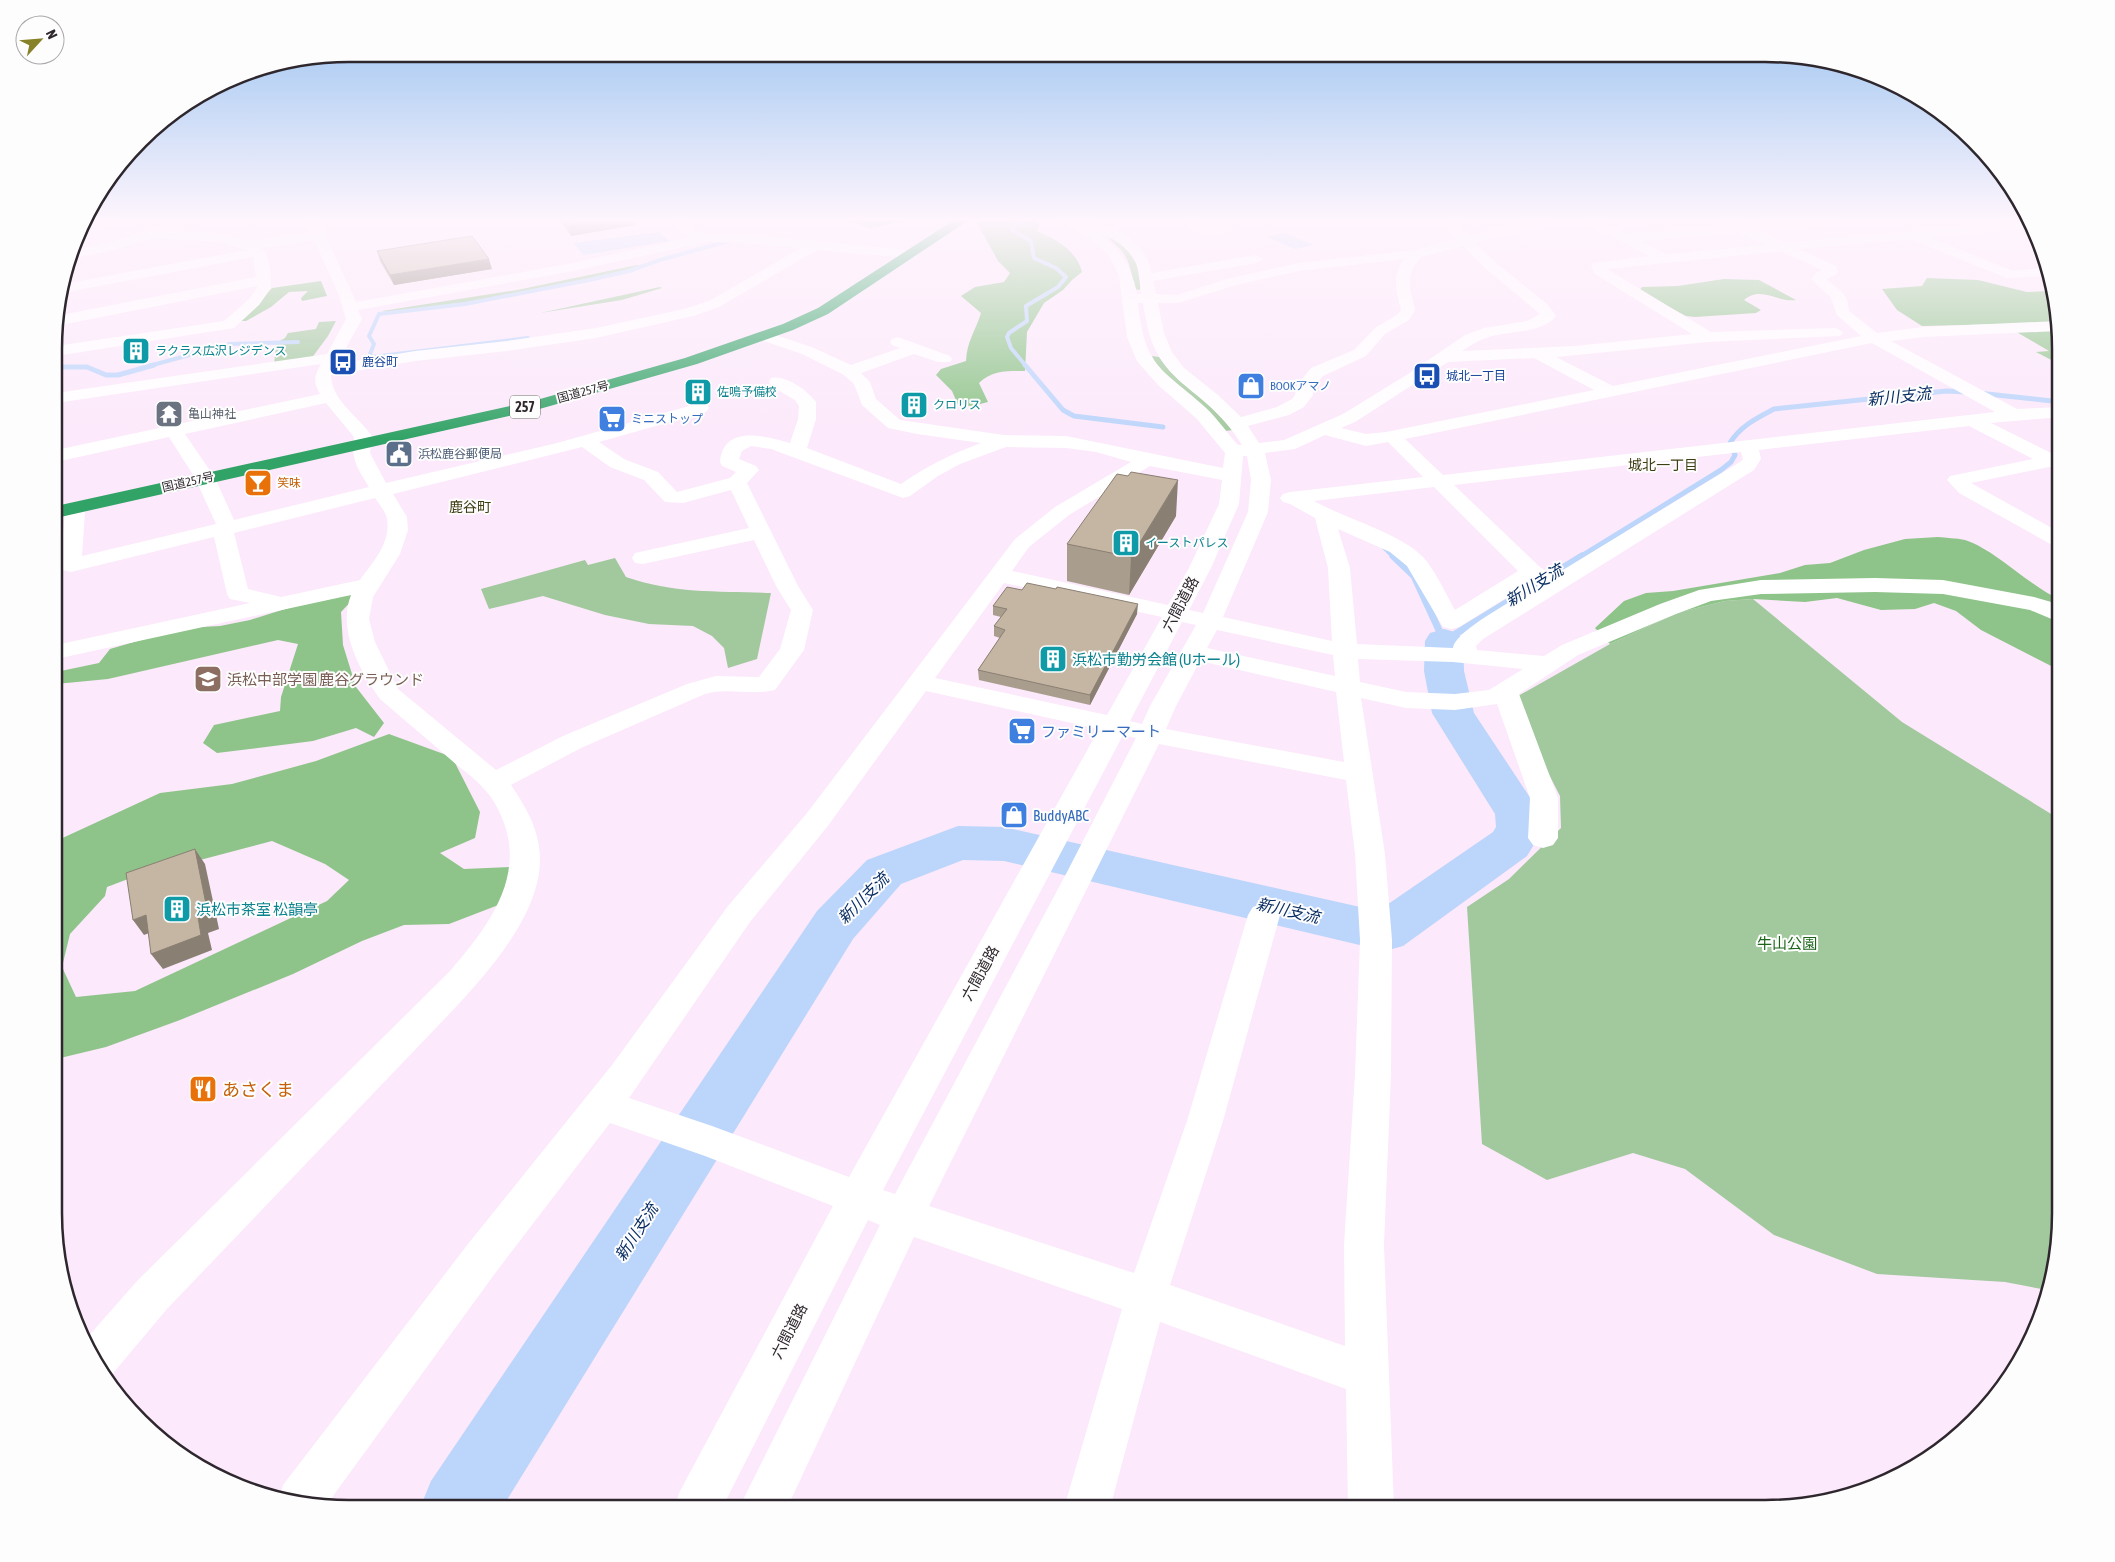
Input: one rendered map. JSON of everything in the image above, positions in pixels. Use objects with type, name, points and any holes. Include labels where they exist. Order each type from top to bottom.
[{"type":"highway","name":"国道257号","points":[[62,511],[362,445],[622,382],[764,336],[823,311],[851,293]]},
{"type":"street","points":[[125,293],[150,326]]},
{"type":"street","points":[[64,319],[200,293]]},
{"type":"street","points":[[62,350],[229,325],[254,302],[261,293]]},
{"type":"street","points":[[329,376],[345,337],[352,312],[344,293]]},
{"type":"street","points":[[352,312],[446,293]]},
{"type":"street","points":[[62,455],[174,430],[329,376],[415,356],[507,346],[596,333],[688,313],[714,304],[733,293]]},
{"type":"street","points":[[1130,293],[1132,331],[1145,361],[1168,385],[1244,451],[1288,445],[1349,418],[1414,378],[1471,338],[1484,333],[1532,326],[1542,321],[1548,316],[1543,308],[1525,293]]},
{"type":"street","points":[[766,1500],[905,1216],[1087,861],[1151,734],[1163,706],[1210,621],[1258,512],[1261,480],[1244,451],[1236,423],[1212,399],[1178,372],[1164,352],[1156,333],[1149,293]]},
{"type":"street","points":[[1131,298],[1178,299],[1197,293]]},
{"type":"street","points":[[1236,423],[1250,421],[1283,411],[1298,403],[1304,395],[1305,385],[1317,372],[1360,353],[1380,331],[1404,317],[1408,310],[1403,293]]},
{"type":"street","points":[[1636,293],[1708,337]]},
{"type":"street","points":[[1834,293],[1842,302],[1845,315],[1870,335],[2014,415]]},
{"type":"street","points":[[1444,357],[1538,353],[1708,337],[1870,335],[2052,326]]},
{"type":"street","points":[[1323,429],[1366,440],[1392,436],[1612,392],[1870,335]]},
{"type":"street","points":[[764,336],[808,352],[850,371],[862,382],[868,401],[894,424],[1004,442],[1066,442],[1097,447],[1231,482],[1261,494],[1294,498],[1737,446],[1854,435],[2014,415],[2052,413]]},
{"type":"street","points":[[889,339],[944,359]]},
{"type":"street","points":[[850,371],[915,348]]},
{"type":"street","points":[[1538,353],[1612,392]]},
{"type":"street","points":[[62,398],[329,376]]},
{"type":"street","points":[[100,1355],[111,1339],[155,1292],[370,1075],[451,989],[490,944],[502,926],[514,902],[524,872],[526,857],[520,827],[508,801],[494,782],[389,694],[371,659],[359,625],[358,607],[368,586],[391,553],[399,533],[397,517],[367,468],[361,453],[363,436],[329,376]]},
{"type":"street","points":[[777,382],[799,394],[806,401],[809,408],[796,451]]},
{"type":"street","points":[[78,507],[75,512],[71,565],[585,441],[700,408]]},
{"type":"street","points":[[1972,420],[2052,460]]},
{"type":"street","points":[[174,430],[205,478],[226,529],[238,594],[286,603]]},
{"type":"street","points":[[1392,436],[1544,580]]},
{"type":"street","points":[[585,441],[617,463],[651,476],[672,498],[683,497],[737,482],[748,470],[729,462],[730,453],[735,446],[750,440],[796,451],[902,492],[931,472],[953,460],[1004,442]]},
{"type":"street","points":[[1294,498],[1324,515],[1398,547],[1416,562],[1450,622],[1544,580],[1747,466],[1752,459],[1737,446]]},
{"type":"street","name":"六間道路","points":[[701,1500],[858,1198],[1200,568],[1226,510],[1231,482],[1244,451]]},
{"type":"street","points":[[305,1496],[482,1258],[625,1076],[739,914],[817,820],[1022,543],[1046,522],[1147,460]]},
{"type":"street","points":[[2052,464],[1957,480],[1966,488],[2052,537]]},
{"type":"street","points":[[494,782],[572,742],[696,689],[716,683],[766,685],[792,650],[802,610],[787,586],[737,482]]},
{"type":"street","points":[[1324,515],[1339,568],[1348,687],[1370,854],[1374,928],[1373,1074],[1364,1245],[1372,1500]]},
{"type":"street","points":[[643,558],[761,532]]},
{"type":"street","points":[[1000,575],[1346,651],[1451,655],[1549,664]]},
{"type":"street","points":[[1451,655],[1544,580]]},
{"type":"street","points":[[1192,652],[1406,700],[1449,702],[1496,697],[1570,650],[1668,609],[1707,595],[1761,587],[1875,585],[1943,587],[2002,597],[2052,610]]},
{"type":"street","points":[[62,651],[368,586]]},
{"type":"street","points":[[920,682],[1115,724],[1151,734],[1359,774]]},
{"type":"street","points":[[1505,692],[1544,798],[1543,838]]},
{"type":"street","points":[[1089,1500],[1146,1297],[1205,1121],[1264,915]]},
{"type":"street","points":[[602,1106],[697,1137],[905,1216],[1146,1297],[1367,1376]]},
{"type":"green space","points":[[267,293],[288,293],[271,307],[246,321],[239,321]]},
{"type":"green space","points":[[306,293],[326,293],[327,296],[302,301],[301,298]]},
{"type":"green space","points":[[498,293],[522,293],[410,311],[382,311]]},
{"type":"green space","points":[[633,293],[646,293],[622,300],[540,313]]},
{"type":"green space","points":[[966,293],[1059,293],[1044,303],[1027,332],[1025,371],[1000,372],[984,379],[979,383],[988,402],[972,406],[958,405],[952,391],[936,375],[941,369],[966,361],[970,342],[981,313],[961,296]]},
{"type":"green space","points":[[1643,293],[1783,293],[1796,300],[1757,294],[1744,300],[1761,310],[1756,313],[1686,316]]},
{"type":"green space","points":[[1885,293],[2047,293],[2052,331],[2052,360],[2036,352],[2049,351],[2003,324],[1922,326],[1897,310]]},
{"type":"green space","points":[[336,321],[328,336],[311,359],[274,365],[276,343],[285,338],[288,333],[316,329],[319,322]]},
{"type":"green space","points":[[1152,356],[1159,357],[1171,372],[1205,401],[1233,430],[1225,431],[1157,368]]},
{"type":"green space","points":[[1938,537],[1965,540],[1989,552],[2052,596],[2052,666],[1981,630],[1956,611],[1934,603],[1915,609],[1881,610],[1837,598],[1805,602],[1753,599],[1725,601],[1677,613],[1610,644],[1595,628],[1624,601],[1646,593],[1673,591],[1780,573],[1805,565],[1830,563],[1864,550],[1905,539]]},
{"type":"green space","points":[[615,558],[626,577],[644,582],[698,591],[771,593],[757,659],[728,668],[724,648],[712,636],[693,626],[649,624],[605,615],[543,596],[489,609],[481,589],[585,560],[588,565]]},
{"type":"green space","points":[[358,594],[341,612],[343,645],[356,687],[384,723],[374,737],[356,728],[313,741],[217,753],[203,743],[214,725],[280,711],[281,697],[298,644],[278,640],[108,679],[62,683],[62,671],[99,663],[110,649],[182,628],[220,626],[250,620],[317,599]]},
{"type":"green space","name":"牛山公園","points":[[1753,599],[1902,722],[2052,814],[2052,1231],[2042,1289],[2005,1282],[1877,1274],[1774,1235],[1685,1169],[1633,1153],[1547,1180],[1482,1144],[1467,907],[1509,879],[1561,828],[1560,796],[1511,700],[1610,644],[1677,613],[1725,601]]},
{"type":"green space","points":[[389,734],[452,757],[480,812],[475,838],[440,853],[464,869],[511,867],[501,904],[449,924],[404,925],[362,941],[293,974],[180,1020],[106,1047],[62,1058],[62,967],[62,838],[160,793],[232,784],[316,761]],"holes":[[[272,841],[325,864],[349,880],[327,901],[135,991],[76,997],[62,967],[70,934],[105,896],[107,887],[128,879]]]},
{"type":"building","points":[[1131,472],[1178,480],[1131,557],[1067,544],[1117,474],[1128,476]]},
{"type":"building","name":"浜松市勤労会館 (Uホール)","points":[[1027,583],[1056,589],[1057,587],[1138,604],[1090,695],[978,670],[1005,630],[994,626],[1007,609],[993,606],[1007,587],[1022,590]]},
{"type":"building","name":"浜松市茶室 松韻亭","points":[[195,849],[208,914],[198,917],[201,935],[151,954],[146,915],[133,920],[126,873]]},
{"type":"waterway","points":[[522,293],[465,304],[379,314],[369,336],[374,344],[370,354],[372,357],[528,338]]},
{"type":"waterway","points":[[1026,366],[1011,348],[1007,337],[1009,333],[1027,321],[1026,306],[1048,293]]},
{"type":"waterway","points":[[149,366],[230,344],[298,342]]},
{"type":"waterway","points":[[62,367],[87,367],[106,375],[118,375],[154,365]]},
{"type":"waterway","points":[[1025,365],[1063,410],[1074,416],[1163,427]]},
{"type":"waterway","name":"新川支流","points":[[1580,557],[1721,470],[1731,462],[1735,455],[1730,443],[1734,437],[1749,423],[1774,409],[1946,391],[1967,392]]},
{"type":"waterway","name":"新川支流","points":[[1978,393],[2052,401]]},
{"type":"waterway","points":[[1382,545],[1393,556]]},
{"type":"waterway","name":"新川支流","points":[[1393,556],[1414,576],[1444,641],[1582,556]]},
{"type":"waterway","name":"新川支流","points":[[463,1500],[835,925],[884,872],[958,843],[1004,844],[1385,932],[1510,844],[1520,828],[1518,814],[1453,713],[1444,671],[1444,641]]},
{"type":"place","name":"ラクラス広沢レジデンス","points":[[136,351]]},
{"type":"place","name":"鹿谷町","points":[[343,362]]},
{"type":"place","name":"城北一丁目","points":[[1427,376]]},
{"type":"place","name":"BOOKアマノ","points":[[1251,386]]},
{"type":"place","name":"佐鳴予備校","points":[[698,392]]},
{"type":"place","name":"クロリス","points":[[914,405]]},
{"type":"place","name":"亀山神社","points":[[169,414]]},
{"type":"place","name":"ミニストップ","points":[[612,419]]},
{"type":"place","name":"浜松鹿谷郵便局","points":[[399,454]]},
{"type":"place","name":"笑味","points":[[258,483]]},
{"type":"place","name":"イーストパレス","points":[[1126,543]]},
{"type":"place","name":"浜松市勤労会館 (Uホール)","points":[[1053,659]]},
{"type":"place","name":"浜松中部学園 鹿谷グラウンド","points":[[208,679]]},
{"type":"place","name":"ファミリーマート","points":[[1022,731]]},
{"type":"place","name":"BuddyABC","points":[[1014,815]]},
{"type":"place","name":"浜松市茶室 松韻亭","points":[[177,909]]},
{"type":"place","name":"あさくま","points":[[203,1089]]},
{"type":"district","name":"城北一丁目","points":[[1663,465]]},
{"type":"district","name":"鹿谷町","points":[[470,507]]}]
